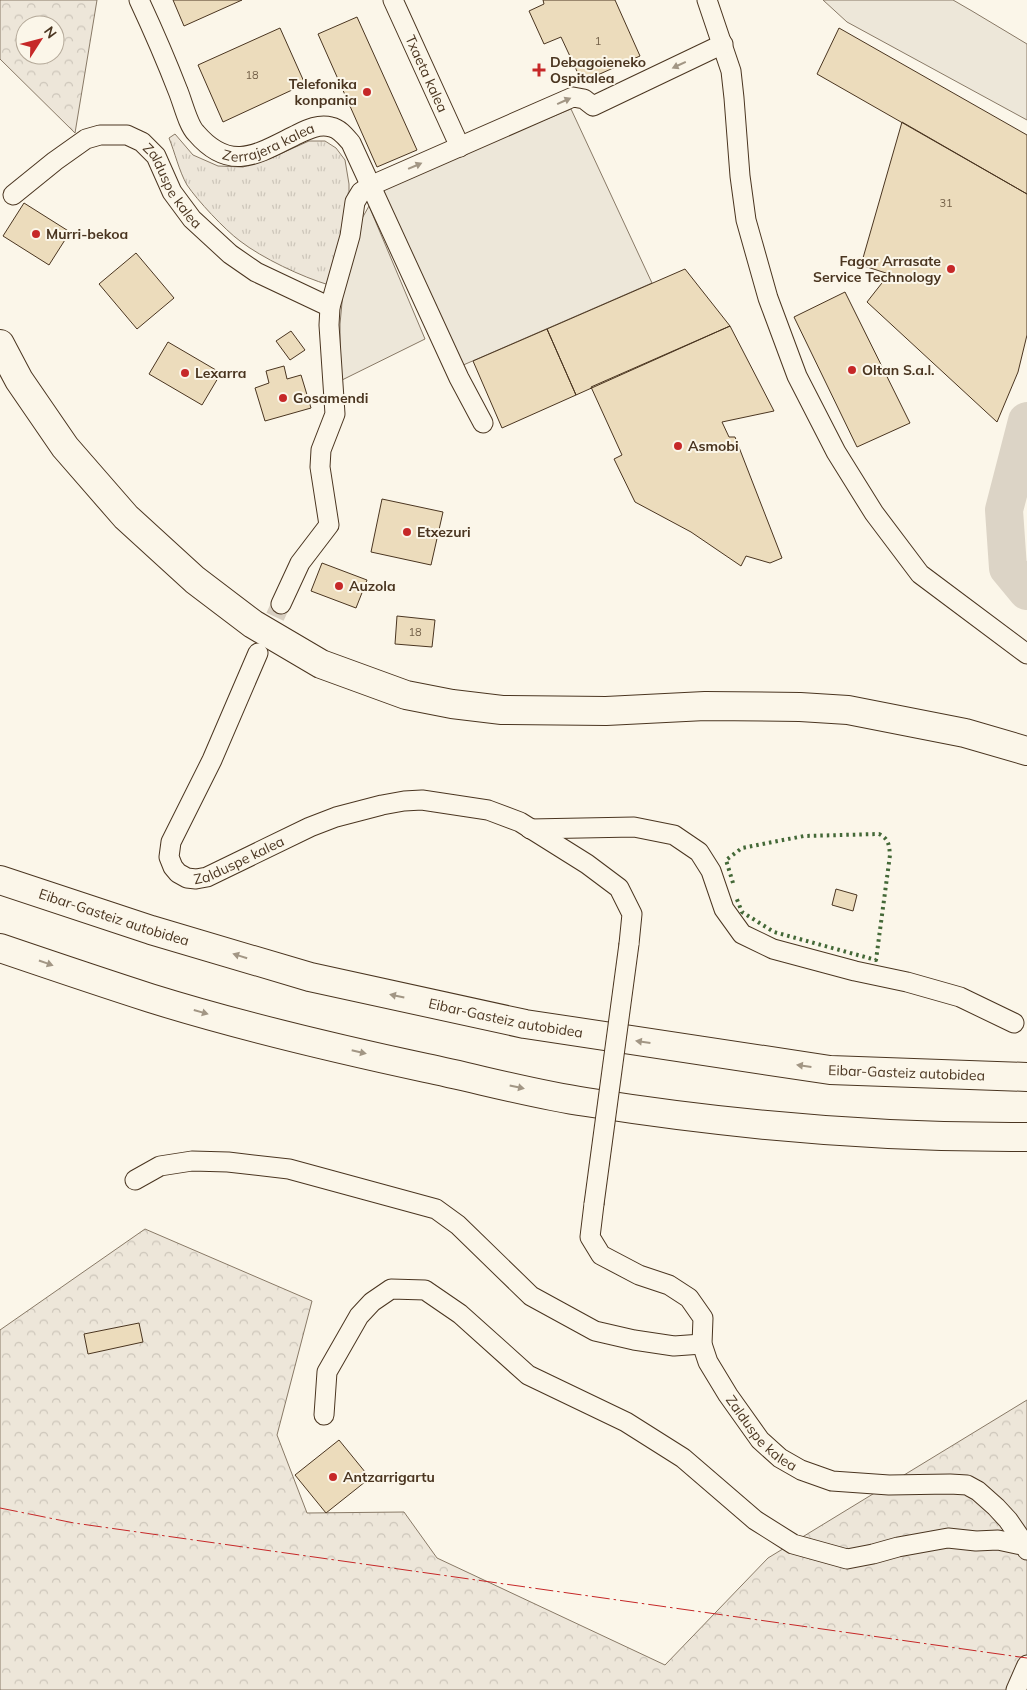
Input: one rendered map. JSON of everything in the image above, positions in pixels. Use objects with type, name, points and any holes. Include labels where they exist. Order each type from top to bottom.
[{"type":"main road","points":[[0,344],[20,380],[65,447],[126,517],[195,580],[253,624],[320,664],[406,695],[452,704],[502,710],[606,711],[705,706],[800,707],[848,710],[964,733],[1027,751]]},
{"type":"main road","name":"Eibar-Gasteiz autobidea","points":[[0,880],[151,930],[310,977],[525,1024],[830,1070],[1027,1077]]},
{"type":"main road","points":[[0,948],[151,998],[270,1032],[584,1102],[735,1122],[866,1133],[990,1137],[1027,1136]]},
{"type":"street","name":"Zerrajera kalea","points":[[139,0],[159,43],[194,132],[209,147],[226,155],[243,158],[310,128],[332,127],[342,132],[351,143],[370,186]]},
{"type":"street","name":"Txaeta kalea","points":[[393,0],[460,147]]},
{"type":"street","points":[[707,0],[731,71],[740,176],[746,220],[768,298],[797,376],[836,452],[874,513],[920,574],[1027,654]]},
{"type":"street","points":[[281,604],[300,563],[329,525],[320,467],[321,450],[335,414],[329,325],[330,307],[350,236],[355,202],[361,192],[370,186],[573,97],[584,99],[593,106],[722,44]]},
{"type":"street","name":"Zalduspe kalea","points":[[13,195],[86,139],[100,135],[127,135],[142,142],[156,156],[172,192],[192,219],[230,254],[256,272],[330,307]]},
{"type":"street","points":[[370,186],[458,378],[482,422]]},
{"type":"street","name":"Zalduspe kalea","points":[[258,652],[212,760],[173,838],[170,857],[173,867],[182,876],[196,879],[207,877],[310,827],[362,810],[404,801],[422,800],[488,810],[520,822],[587,864],[619,888],[632,914],[590,1237],[601,1255],[639,1275],[669,1285],[689,1298],[703,1318],[702,1344],[708,1362],[728,1396],[760,1440],[780,1458],[801,1470],[832,1481],[889,1485],[967,1485],[978,1491],[996,1507],[1008,1520],[1027,1548]]},
{"type":"street","points":[[530,829],[634,826],[674,835],[699,852],[711,871],[724,909],[742,934],[773,949],[960,997],[1014,1023]]},
{"type":"street","points":[[135,1180],[160,1166],[192,1161],[228,1162],[289,1169],[436,1209],[458,1225],[531,1296],[595,1331],[634,1340],[674,1346],[702,1344]]},
{"type":"street","points":[[324,1415],[327,1372],[359,1316],[372,1302],[392,1289],[425,1290],[460,1314],[528,1375],[626,1422],[683,1458],[754,1520],[793,1544],[847,1559],[873,1554],[898,1546],[948,1538],[976,1541],[998,1540],[1027,1548]]},
{"type":"street","points":[[1016,1690],[1027,1665]]},
{"type":"green space","points":[[0,0],[97,0],[75,133],[0,59]]},
{"type":"green space","points":[[175,134],[193,155],[218,166],[243,167],[273,157],[309,141],[325,141],[336,148],[345,160],[349,184],[349,207],[329,285],[295,272],[259,254],[240,241],[219,222],[197,199],[184,180],[169,138]]},
{"type":"green space","points":[[145,1229],[312,1301],[277,1435],[307,1513],[404,1512],[437,1558],[665,1665],[768,1558],[1027,1400],[1027,1690],[0,1690],[0,1330]]},
{"type":"shaded area","points":[[823,0],[953,0],[972,11],[1027,44],[1027,120],[847,22]]},
{"type":"shaded area","points":[[571,109],[652,283],[461,366],[378,189]]},
{"type":"shaded area","points":[[369,206],[425,339],[340,381],[340,324],[344,281],[360,222]]},
{"type":"building","points":[[173,0],[242,0],[184,26]]},
{"type":"building","points":[[543,0],[615,0],[640,56],[582,82],[561,37],[544,44],[529,11],[544,4]]},
{"type":"building","name":"Telefonika konpania","points":[[357,17],[417,150],[377,167],[318,34]]},
{"type":"building","points":[[280,28],[305,84],[223,122],[198,65]]},
{"type":"building","points":[[839,28],[1027,135],[1027,194],[817,74]]},
{"type":"building","name":"Fagor Arrasate Service Technology","points":[[902,122],[1027,194],[1027,335],[1018,372],[997,422],[867,302],[889,274],[861,265]]},
{"type":"building","name":"Murri-bekoa","points":[[24,203],[70,232],[49,265],[3,236]]},
{"type":"building","points":[[136,253],[174,298],[137,329],[99,284]]},
{"type":"building","points":[[685,269],[730,326],[576,395],[547,329]]},
{"type":"building","name":"Oltan S.a.l.","points":[[845,292],[910,423],[857,447],[794,317]]},
{"type":"building","name":"Asmobi","points":[[730,326],[774,411],[722,422],[729,437],[735,437],[782,558],[770,563],[746,556],[741,566],[691,532],[635,502],[614,459],[622,455],[591,387]]},
{"type":"building","points":[[547,329],[576,395],[502,428],[473,361]]},
{"type":"building","points":[[291,331],[305,350],[290,360],[276,341]]},
{"type":"building","name":"Lexarra","points":[[168,342],[221,373],[202,405],[149,374]]},
{"type":"building","name":"Gosamendi","points":[[284,366],[287,379],[301,375],[311,408],[265,421],[255,388],[269,383],[266,371]]},
{"type":"building","name":"Etxezuri","points":[[382,499],[443,512],[431,565],[371,552]]},
{"type":"building","name":"Auzola","points":[[322,563],[367,580],[356,608],[311,591]]},
{"type":"building","points":[[397,616],[435,620],[432,647],[395,644]]},
{"type":"building","points":[[836,889],[857,895],[853,911],[832,905]]},
{"type":"building","points":[[139,1323],[143,1342],[88,1354],[84,1334]]},
{"type":"building","name":"Antzarrigartu","points":[[339,1440],[370,1478],[326,1513],[295,1475]]},
{"type":"waterway","points":[[1027,421],[1004,510],[1008,568],[1027,591]]},
{"type":"tunnel","points":[[263,642],[281,604]]},
{"type":"hedge","points":[[733,883],[726,860],[742,848],[804,836],[879,834],[887,840],[889,845],[890,855],[876,960],[774,932],[742,912],[736,897]]},
{"type":"power","points":[[0,1508],[74,1523],[1027,1658]]},
{"type":"place","name":"Debagoieneko Ospitalea","points":[[539,70]]},
{"type":"place","name":"Telefonika konpania","points":[[367,92]]},
{"type":"place","name":"Murri-bekoa","points":[[36,234]]},
{"type":"place","name":"Fagor Arrasate Service Technology","points":[[951,269]]},
{"type":"place","name":"Oltan S.a.l.","points":[[852,370]]},
{"type":"place","name":"Lexarra","points":[[185,373]]},
{"type":"place","name":"Gosamendi","points":[[283,398]]},
{"type":"place","name":"Asmobi","points":[[678,446]]},
{"type":"place","name":"Etxezuri","points":[[407,532]]},
{"type":"place","name":"Auzola","points":[[339,586]]},
{"type":"place","name":"Antzarrigartu","points":[[333,1477]]}]
